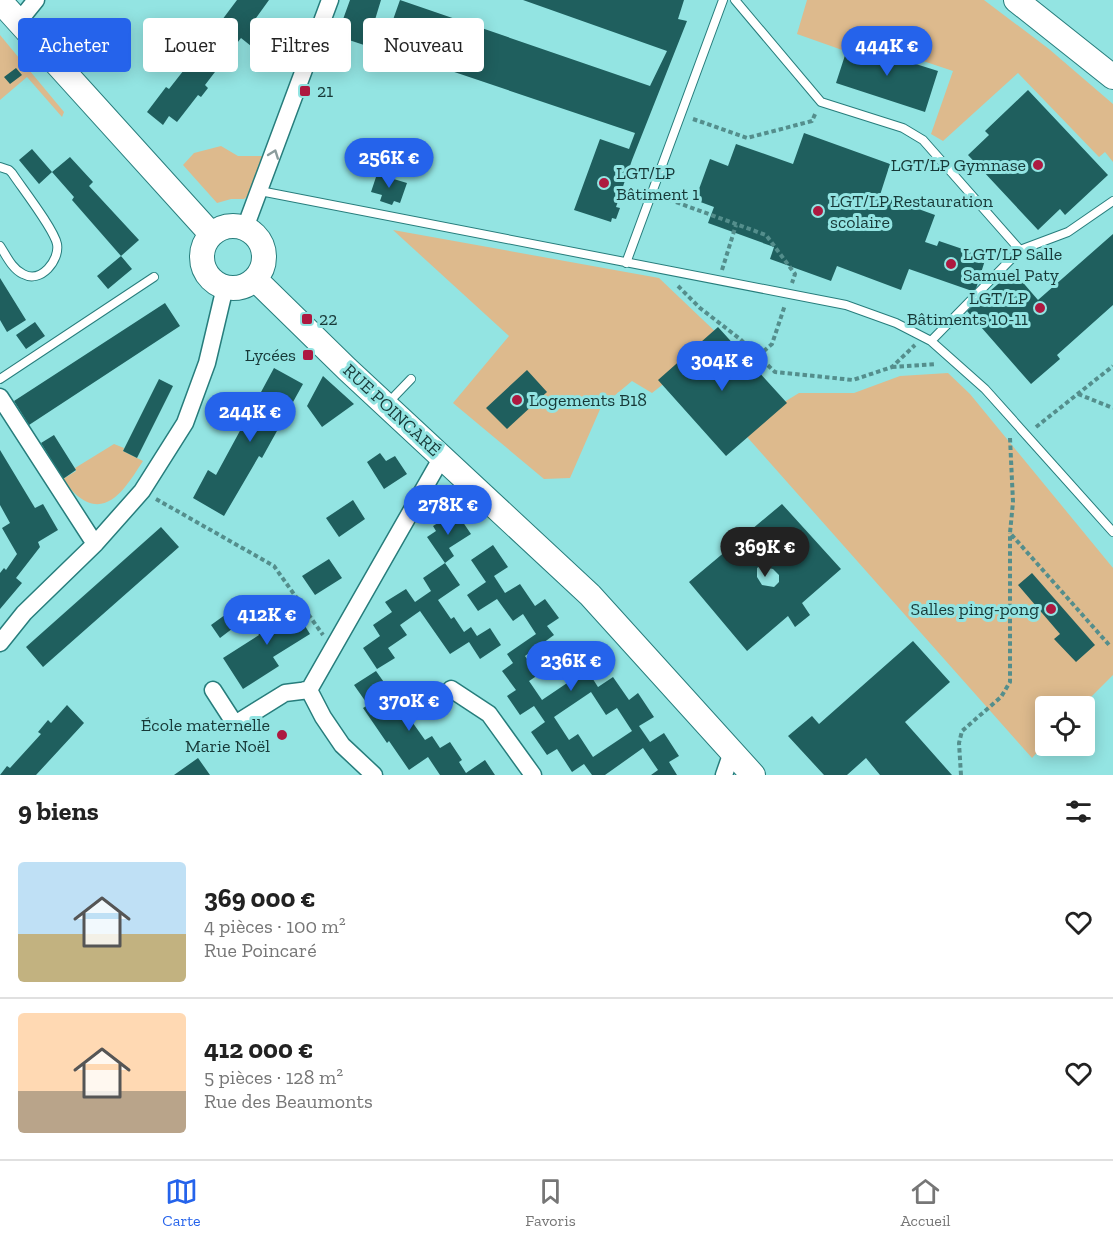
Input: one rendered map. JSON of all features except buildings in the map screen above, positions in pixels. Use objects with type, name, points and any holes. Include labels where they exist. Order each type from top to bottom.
[{"type":"street","points":[[21,18],[36,0]]},
{"type":"street","points":[[245,228],[330,0]]},
{"type":"street","points":[[1016,0],[1113,77]]},
{"type":"street","points":[[0,1],[18,20]]},
{"type":"street","points":[[65,72],[211,234]]},
{"type":"street","points":[[227,226],[245,228],[254,234],[264,251],[261,271],[246,285],[236,288],[225,287],[209,277],[204,269],[202,251],[211,234],[227,226]]},
{"type":"street","name":"RUE POINCARÉ","points":[[255,279],[590,595],[753,775]]},
{"type":"street","points":[[0,643],[24,613],[95,544],[142,491],[185,423],[207,363],[225,287]]},
{"type":"street","points":[[0,397],[95,544]]},
{"type":"street","points":[[307,690],[442,457]]},
{"type":"street","points":[[451,689],[489,714],[533,775]]},
{"type":"street","points":[[213,690],[235,724],[285,693],[307,690]]},
{"type":"street","points":[[307,690],[342,745],[374,775]]},
{"type":"street","points":[[724,775],[732,752]]},
{"type":"lane","points":[[626,263],[723,0]]},
{"type":"lane","points":[[735,0],[821,102],[903,128],[923,140],[1020,250]]},
{"type":"lane","points":[[0,167],[12,173],[55,237],[57,255],[54,262],[39,275],[27,276],[14,267],[0,246]]},
{"type":"lane","points":[[260,191],[846,305],[896,323],[927,339],[985,389],[1113,532]]},
{"type":"lane","points":[[927,339],[1020,250],[1068,232],[1113,201]]},
{"type":"lane","points":[[0,379],[154,277]]},
{"type":"lane","points":[[386,405],[411,379]]},
{"type":"path","points":[[681,115],[747,138],[812,121],[821,102]]},
{"type":"path","points":[[652,193],[766,235],[795,274],[772,344],[758,356]]},
{"type":"path","points":[[718,280],[736,225]]},
{"type":"path","points":[[660,269],[700,308],[740,339],[776,372],[853,380],[892,367],[954,362]]},
{"type":"path","points":[[892,367],[927,339]]},
{"type":"path","points":[[1026,435],[1113,366]]},
{"type":"path","points":[[1077,394],[1113,408]]},
{"type":"path","points":[[961,775],[963,772],[959,743],[962,731],[1001,697],[1010,682],[1010,533],[1013,502],[1010,416]]},
{"type":"path","points":[[142,491],[274,566],[332,649]]},
{"type":"path","points":[[1010,533],[1110,646]]},
{"type":"shaded area","points":[[807,0],[984,0],[1049,49],[1113,104],[1113,162],[1105,152],[1099,157],[1018,73],[943,141],[931,134],[953,71],[851,37],[845,51],[797,34]]},
{"type":"shaded area","points":[[0,35],[18,57],[18,72],[31,72],[64,112],[62,117],[27,77],[0,100]]},
{"type":"shaded area","points":[[221,146],[238,156],[264,156],[250,194],[244,199],[231,199],[217,203],[183,165],[194,153]]},
{"type":"shaded area","points":[[393,230],[659,278],[722,338],[652,393],[632,381],[601,407],[570,478],[544,479],[453,403],[509,336]]},
{"type":"shaded area","points":[[948,373],[970,394],[1113,568],[1113,675],[1092,696],[1035,696],[1035,755],[1032,758],[740,429],[799,393],[854,393],[900,376]]},
{"type":"shaded area","points":[[114,444],[143,461],[117,496],[100,504],[90,503],[77,495],[63,479],[76,471],[75,468]]},
{"type":"place","name":"21","points":[[305,91]]},
{"type":"place","name":"LGT/LP Gymnase","points":[[1038,165]]},
{"type":"place","name":"LGT/LP Bâtiment 1","points":[[604,183]]},
{"type":"place","name":"LGT/LP Restauration scolaire","points":[[818,211]]},
{"type":"place","name":"LGT/LP Salle Samuel Paty","points":[[951,264]]},
{"type":"place","name":"LGT/LP Bâtiments 10-11","points":[[1040,308]]},
{"type":"place","name":"22","points":[[307,319]]},
{"type":"place","name":"Lycées","points":[[308,355]]},
{"type":"place","name":"Logements B18","points":[[517,400]]},
{"type":"place","name":"Salles ping-pong","points":[[1051,609]]},
{"type":"place","name":"École maternelle Marie Noël","points":[[282,735]]}]
